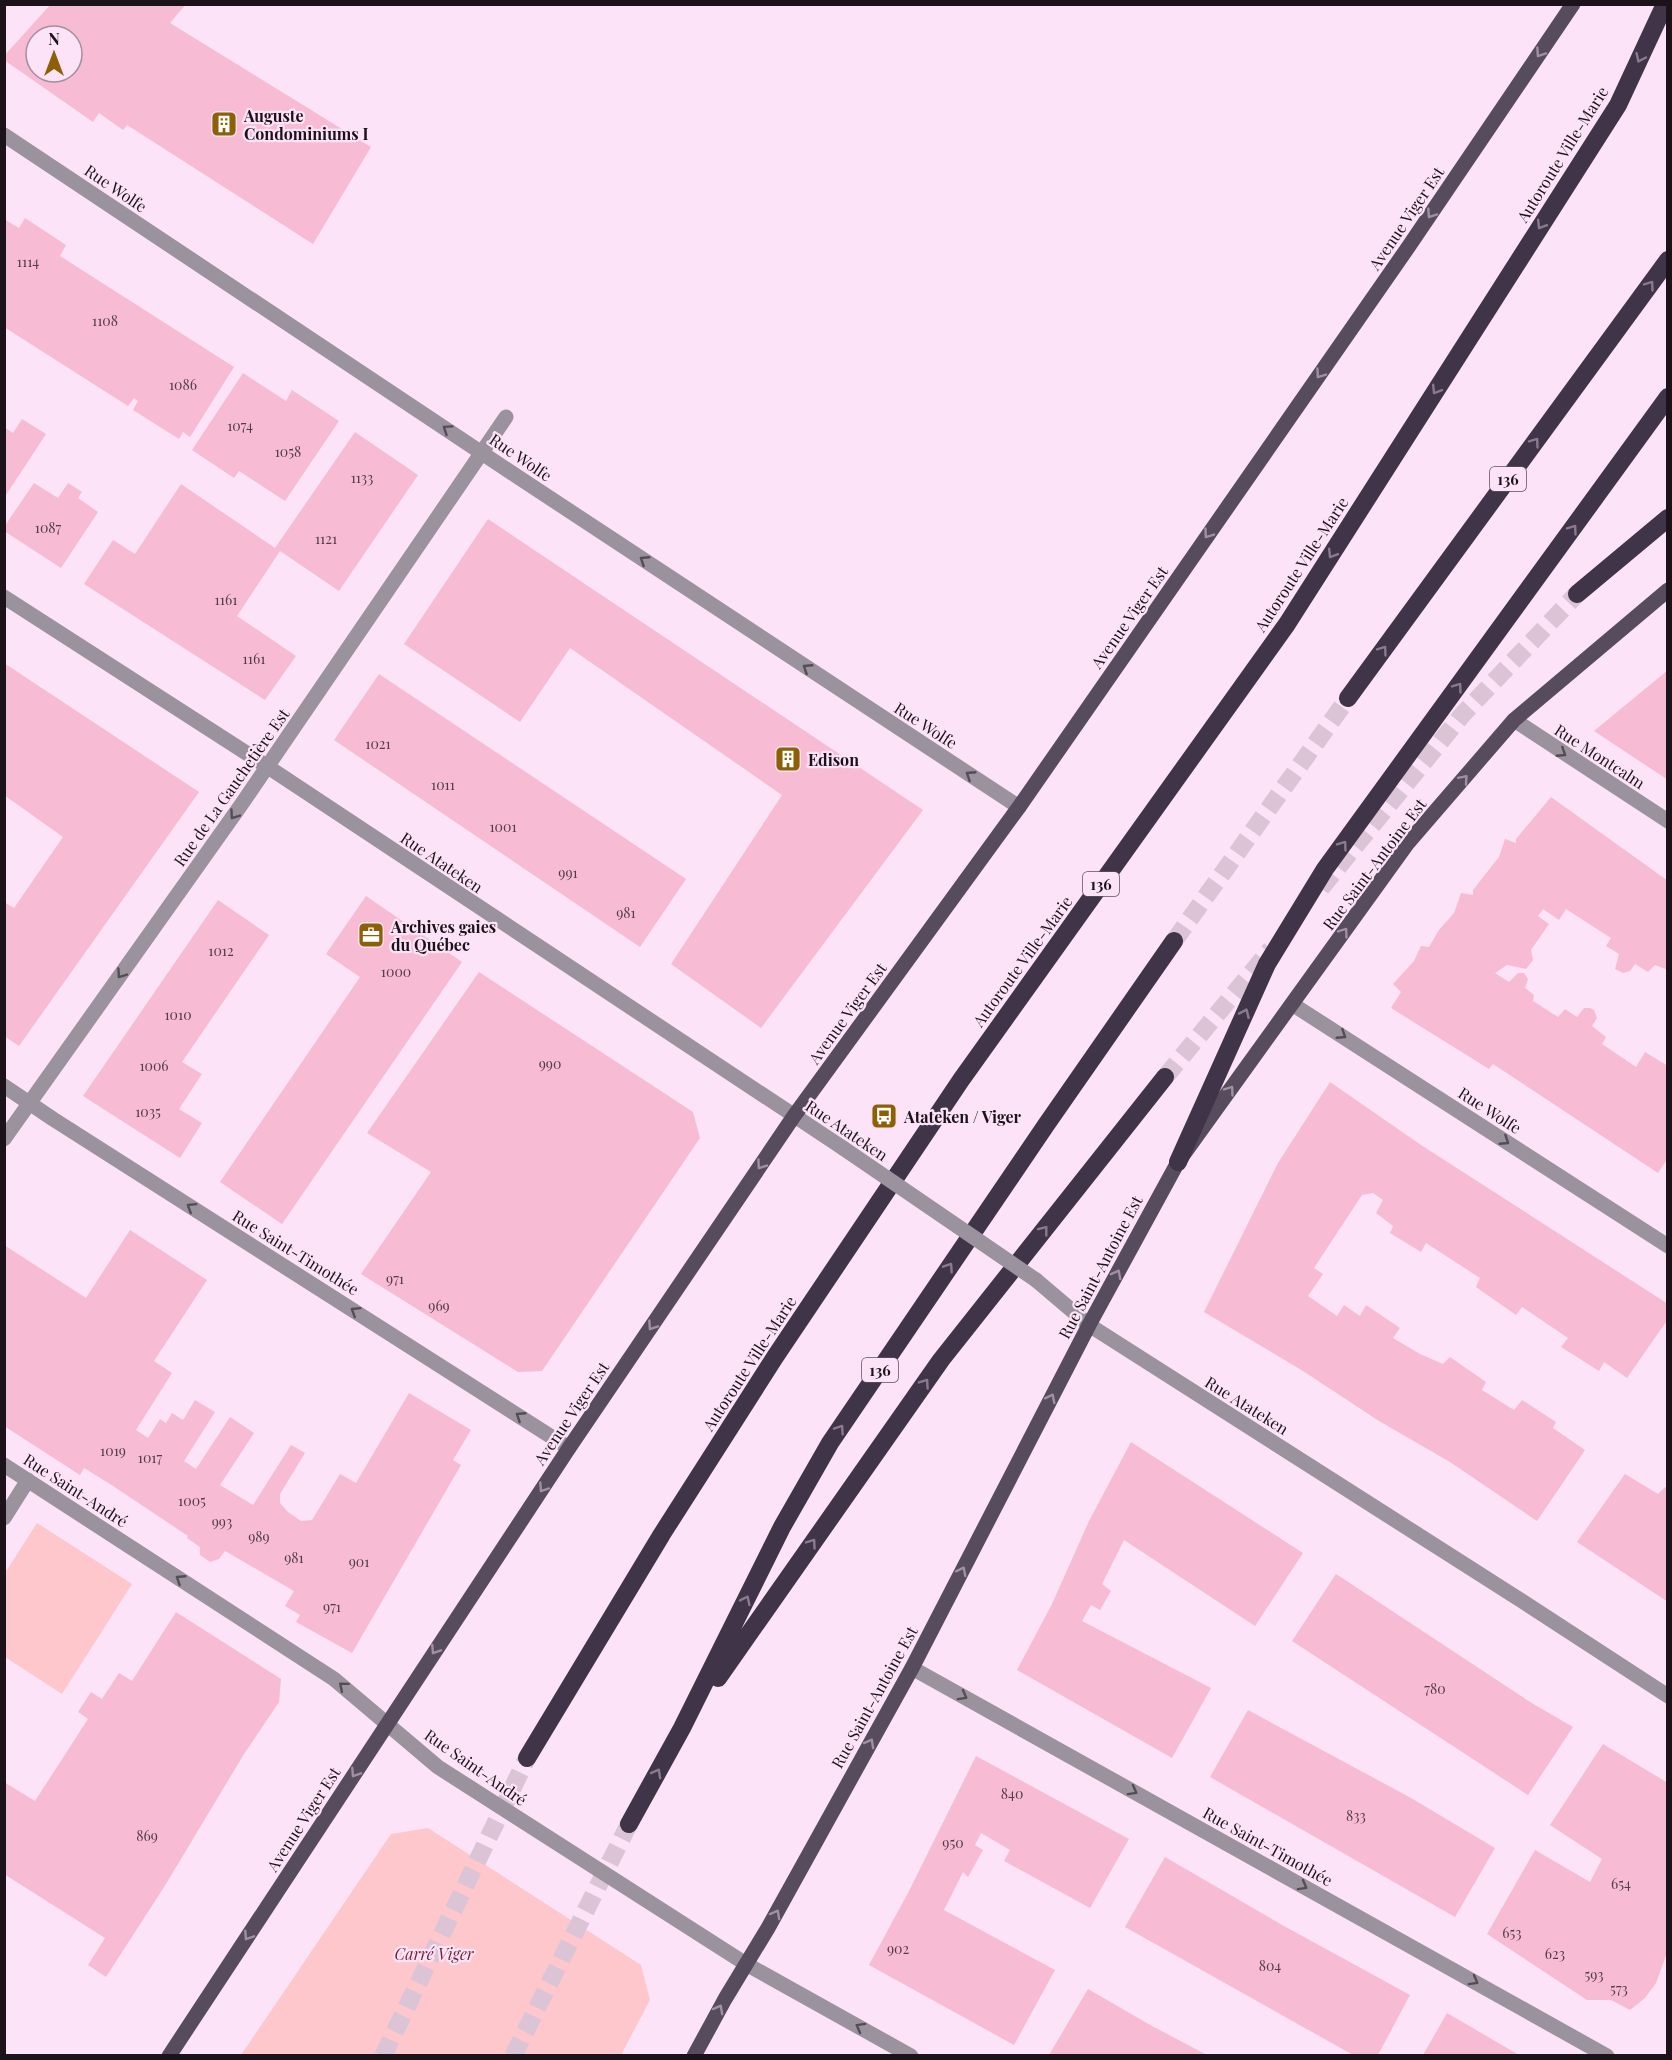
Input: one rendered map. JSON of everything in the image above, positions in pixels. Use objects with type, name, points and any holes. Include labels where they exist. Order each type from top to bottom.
[{"type":"highway","name":"Autoroute Ville-Marie","points":[[528,1758],[662,1534],[815,1298],[961,1080],[1287,624],[1618,105],[1665,4]]},
{"type":"highway","name":"136","points":[[1348,698],[1668,260]]},
{"type":"highway","points":[[1178,1162],[1267,964],[1325,869],[1668,397]]},
{"type":"highway","points":[[1577,594],[1668,518]]},
{"type":"highway","name":"136","points":[[629,1824],[682,1728],[782,1527],[831,1443],[1046,1125],[1174,941]]},
{"type":"highway","points":[[682,1728],[941,1360],[1165,1077]]},
{"type":"main road","name":"Avenue Viger Est","points":[[169,2055],[569,1448],[794,1116],[1019,807],[1409,246],[1573,4]]},
{"type":"main road","name":"Rue Saint-Antoine Est","points":[[694,2055],[768,1928],[912,1668],[1089,1325],[1178,1162],[1407,844],[1514,720],[1668,590]]},
{"type":"street","name":"Rue Wolfe","points":[[4,135],[1019,807]]},
{"type":"street","name":"Rue de La Gauchetière Est","points":[[4,1139],[267,767],[506,417]]},
{"type":"street","name":"Rue Atateken","points":[[4,597],[267,767],[843,1148],[1036,1280],[1089,1325],[1668,1696]]},
{"type":"street","name":"Rue Montcalm","points":[[1514,720],[1668,821]]},
{"type":"street","name":"Rue Wolfe","points":[[1292,1004],[1668,1246]]},
{"type":"street","name":"Rue Saint-Timothée","points":[[4,1086],[569,1448]]},
{"type":"street","name":"Rue Saint-André","points":[[4,1465],[334,1679],[438,1767],[746,1964],[911,2055]]},
{"type":"street","points":[[4,1518],[28,1480]]},
{"type":"street","name":"Rue Saint-Timothée","points":[[912,1668],[1607,2055]]},
{"type":"green space","points":[[37,1523],[132,1584],[62,1694],[5,1657],[5,1573]]},
{"type":"green space","name":"Carré Viger","points":[[428,1828],[641,1965],[650,2000],[621,2055],[241,2055],[391,1834]]},
{"type":"building","name":"Auguste Condominiums I","points":[[51,4],[186,4],[170,23],[371,147],[313,244],[127,125],[123,130],[99,113],[93,122],[38,84],[84,84],[84,24],[33,24]]},
{"type":"building","name":"Auguste Condominiums I","points":[[24,34],[24,74],[4,60],[4,56]]},
{"type":"building","points":[[25,218],[66,245],[60,256],[234,367],[190,437],[183,432],[179,439],[133,410],[138,401],[134,398],[128,406],[4,327],[4,219],[19,228]]},
{"type":"building","points":[[243,373],[286,401],[292,390],[339,421],[285,501],[239,471],[234,478],[192,450]]},
{"type":"building","points":[[22,419],[46,434],[4,498],[4,427],[13,433]]},
{"type":"building","points":[[355,432],[418,475],[339,591],[280,551],[237,616],[296,656],[265,700],[84,584],[113,540],[135,554],[181,484],[275,548]]},
{"type":"building","points":[[34,483],[58,498],[68,483],[82,492],[78,498],[98,512],[61,568],[4,531],[4,527]]},
{"type":"building","name":"Edison","points":[[488,519],[923,810],[761,1028],[671,964],[782,795],[570,648],[520,722],[404,644]]},
{"type":"building","points":[[4,663],[199,792],[19,1046],[4,1036],[4,902],[14,908],[63,837],[4,795]]},
{"type":"building","points":[[1668,670],[1668,780],[1594,731]]},
{"type":"building","points":[[379,674],[686,879],[640,947],[334,740]]},
{"type":"building","points":[[1551,797],[1668,881],[1668,970],[1655,965],[1648,972],[1635,964],[1630,971],[1623,973],[1615,969],[1619,954],[1606,946],[1611,938],[1566,909],[1559,920],[1543,909],[1538,916],[1549,924],[1531,950],[1533,960],[1526,969],[1507,965],[1495,973],[1509,982],[1518,973],[1524,973],[1528,979],[1525,988],[1534,995],[1533,1001],[1558,1017],[1565,1009],[1577,1017],[1584,1008],[1594,1010],[1597,1018],[1592,1026],[1606,1037],[1602,1044],[1636,1067],[1645,1052],[1668,1066],[1668,1158],[1658,1173],[1493,1064],[1489,1069],[1391,1008],[1401,992],[1393,984],[1414,961],[1421,946],[1429,947],[1439,930],[1454,913],[1461,893],[1473,895],[1473,890],[1499,857],[1505,839],[1516,843],[1516,839]]},
{"type":"building","points":[[366,896],[462,962],[282,1224],[220,1182],[360,977],[326,954]]},
{"type":"building","points":[[218,900],[269,935],[182,1062],[202,1074],[179,1109],[202,1123],[180,1158],[83,1096]]},
{"type":"building","points":[[479,972],[693,1112],[700,1138],[542,1371],[518,1372],[361,1274],[431,1172],[367,1133]]},
{"type":"building","points":[[1330,1082],[1421,1145],[1668,1304],[1668,1319],[1627,1378],[1604,1362],[1599,1371],[1561,1347],[1568,1338],[1522,1307],[1516,1315],[1476,1287],[1480,1278],[1426,1243],[1421,1252],[1390,1233],[1393,1226],[1376,1213],[1383,1200],[1373,1193],[1362,1195],[1314,1268],[1323,1274],[1308,1296],[1337,1316],[1344,1305],[1360,1316],[1366,1305],[1400,1328],[1393,1338],[1443,1364],[1450,1357],[1486,1382],[1482,1390],[1514,1410],[1522,1400],[1556,1422],[1553,1428],[1585,1450],[1537,1521],[1450,1462],[1379,1421],[1303,1371],[1204,1312],[1278,1163]]},
{"type":"building","points":[[130,1230],[207,1280],[154,1361],[172,1373],[136,1430],[148,1438],[160,1419],[166,1423],[172,1413],[183,1420],[195,1400],[215,1412],[184,1461],[196,1469],[230,1417],[254,1433],[220,1485],[253,1505],[291,1445],[305,1453],[280,1494],[280,1503],[301,1521],[312,1520],[340,1474],[356,1483],[409,1393],[471,1430],[453,1460],[461,1465],[352,1653],[296,1622],[300,1615],[285,1606],[294,1591],[225,1551],[219,1559],[210,1562],[200,1555],[200,1547],[187,1538],[188,1536],[110,1484],[84,1468],[80,1475],[4,1426],[4,1245],[86,1298]]},
{"type":"building","points":[[1131,1442],[1303,1553],[1255,1626],[1124,1540],[1102,1584],[1111,1591],[1100,1610],[1091,1605],[1082,1621],[1211,1688],[1172,1758],[1017,1670],[1052,1604],[1089,1521]]},
{"type":"building","points":[[1625,1474],[1658,1494],[1665,1487],[1668,1489],[1668,1602],[1577,1542]]},
{"type":"building","points":[[1336,1574],[1530,1702],[1573,1727],[1528,1795],[1292,1641]]},
{"type":"building","points":[[176,1612],[281,1679],[279,1702],[244,1754],[166,1884],[106,1977],[88,1965],[105,1938],[4,1874],[4,1782],[35,1801],[88,1719],[78,1712],[91,1692],[102,1699],[119,1673],[132,1681]]},
{"type":"building","points":[[1248,1710],[1411,1798],[1495,1848],[1455,1917],[1210,1777]]},
{"type":"building","points":[[1603,1744],[1668,1783],[1668,1950],[1656,1983],[1645,1998],[1630,2010],[1611,2000],[1587,2000],[1487,1934],[1535,1850],[1590,1882],[1602,1859],[1550,1825]]},
{"type":"building","points":[[976,1756],[1129,1839],[1090,1908],[1004,1861],[1010,1850],[981,1833],[975,1845],[983,1850],[968,1877],[963,1872],[944,1910],[1055,1970],[1014,2045],[869,1965],[909,1891]]},
{"type":"building","points":[[1165,1857],[1410,1995],[1378,2055],[1353,2055],[1125,1927]]},
{"type":"building","points":[[1088,1989],[1152,2026],[1207,2055],[1049,2055]]},
{"type":"building","points":[[1447,2013],[1519,2055],[1423,2055]]},
{"type":"tunnel","points":[[1321,888],[1463,714],[1577,594]]},
{"type":"tunnel","points":[[1174,941],[1348,698]]},
{"type":"tunnel","points":[[1165,1077],[1271,949]]},
{"type":"tunnel","points":[[383,2056],[527,1758]]},
{"type":"tunnel","points":[[513,2056],[629,1824]]},
{"type":"place","name":"Auguste Condominiums I","points":[[224,124]]},
{"type":"place","name":"Edison","points":[[788,759]]},
{"type":"place","name":"Archives gaies du Québec","points":[[371,935]]},
{"type":"place","name":"Atateken / Viger","points":[[884,1116]]}]
